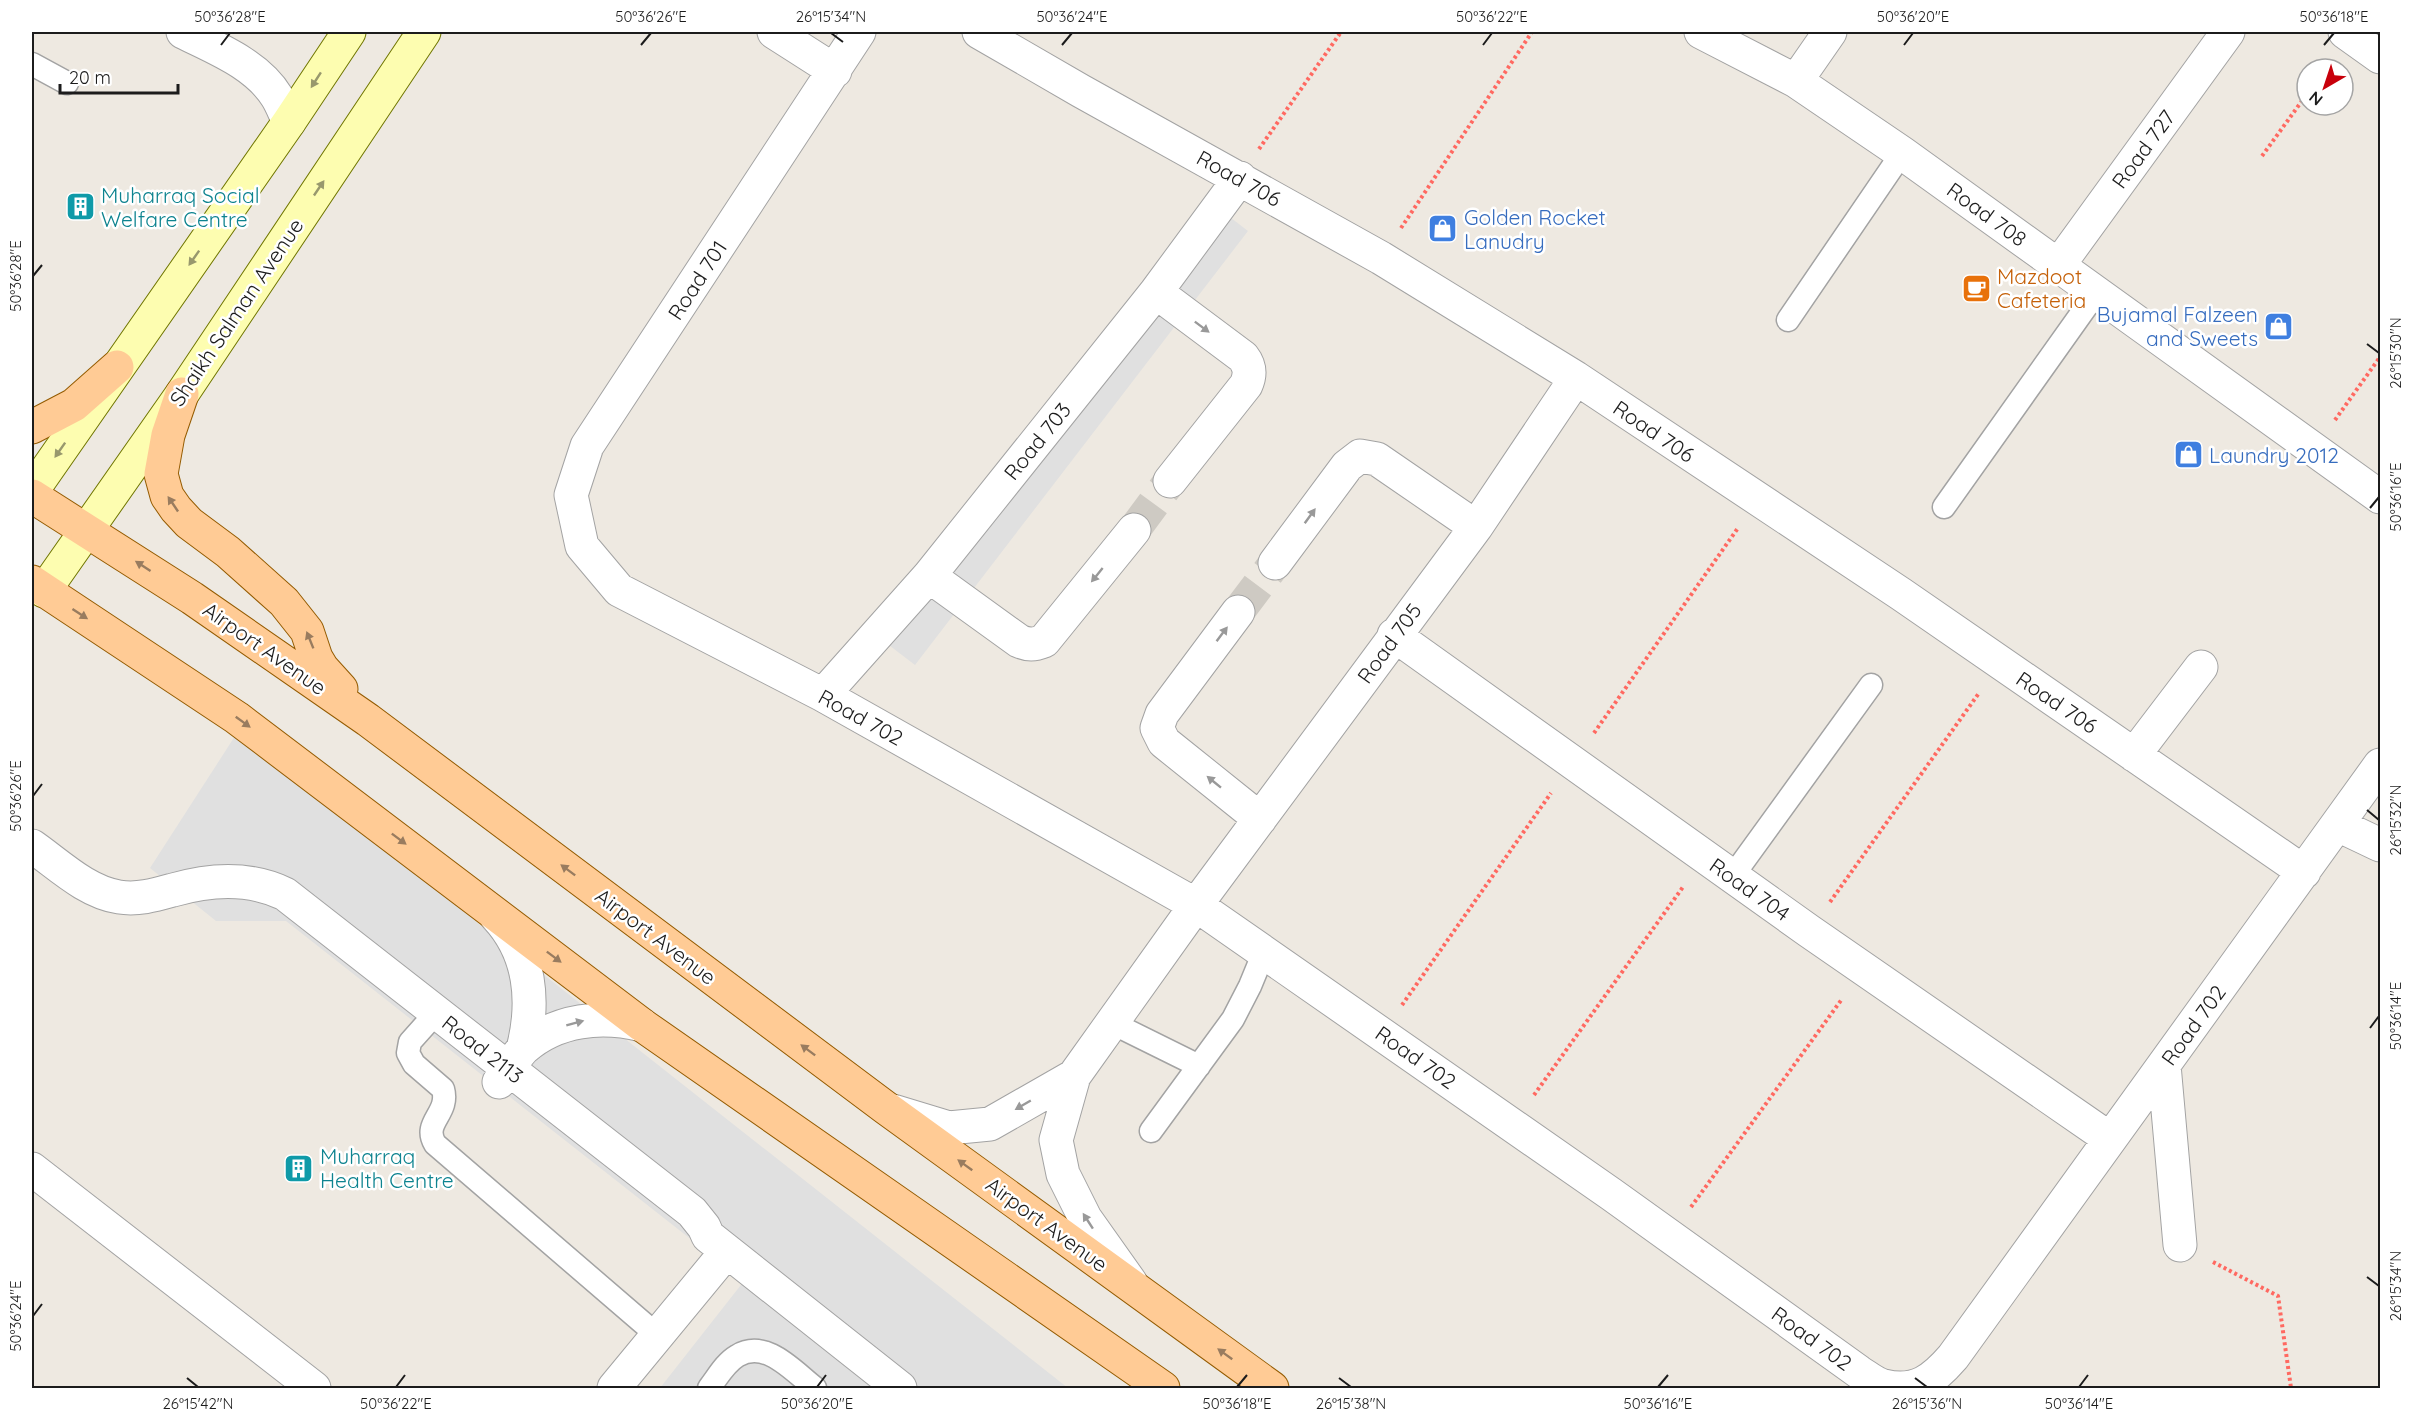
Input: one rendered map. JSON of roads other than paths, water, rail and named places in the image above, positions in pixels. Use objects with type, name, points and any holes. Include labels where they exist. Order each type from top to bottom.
[{"type":"main road","points":[[32,491],[349,32]]},
{"type":"main road","name":"Shaikh Salman Avenue","points":[[38,586],[86,530],[182,394],[424,32]]},
{"type":"main road","points":[[32,427],[74,405],[117,367]]},
{"type":"main road","points":[[182,394],[168,435],[161,474],[167,496],[189,523],[228,552],[284,602],[307,631],[316,658],[322,668],[368,720]]},
{"type":"main road","name":"Airport Avenue","points":[[32,496],[192,598],[368,720],[886,1108],[1272,1389]]},
{"type":"main road","points":[[38,586],[237,718],[642,1025],[1163,1389]]},
{"type":"street","points":[[183,32],[230,55],[257,75],[276,96],[289,122]]},
{"type":"street","points":[[774,32],[835,71]]},
{"type":"street","name":"Road 701","points":[[571,495],[587,446],[859,32]]},
{"type":"street","name":"Road 706","points":[[979,32],[1381,258],[1576,378],[1901,594],[2304,873]]},
{"type":"street","name":"Road 708","points":[[1701,32],[1796,81],[1902,153],[2380,497]]},
{"type":"street","points":[[1796,81],[1830,32]]},
{"type":"street","name":"Road 727","points":[[2058,266],[2228,32]]},
{"type":"street","points":[[2346,32],[2380,57]]},
{"type":"street","name":"Road 703","points":[[823,695],[929,576],[1155,292],[1240,178]]},
{"type":"street","points":[[1155,292],[1243,357],[1250,371],[1246,385],[1170,481]]},
{"type":"street","name":"Road 705","points":[[1196,905],[1476,527],[1576,378]]},
{"type":"street","points":[[1275,563],[1347,466],[1360,456],[1377,459],[1476,527]]},
{"type":"street","name":"Road 702","points":[[571,495],[582,546],[618,590],[823,695],[1196,905],[1671,1236],[1859,1372],[1883,1386],[1910,1388],[1935,1377],[1953,1357],[2380,765]]},
{"type":"street","points":[[929,576],[1019,641],[1035,644],[1044,641],[1134,530]]},
{"type":"street","points":[[1238,612],[1162,714],[1157,728],[1164,742],[1260,819]]},
{"type":"street","name":"Road 704","points":[[1394,635],[1732,877],[2110,1139]]},
{"type":"street","points":[[2134,754],[2201,668]]},
{"type":"street","points":[[2338,825],[2380,845]]},
{"type":"street","name":"Road 2113","points":[[32,846],[86,884],[118,897],[154,896],[191,885],[243,881],[258,883],[285,894],[430,1019],[510,1067],[681,1226],[718,1243],[900,1389]]},
{"type":"street","name":"Road 2113","points":[[484,904],[503,923],[517,946],[527,970],[531,997],[530,1023],[510,1067]]},
{"type":"street","points":[[1133,1286],[1085,1218],[1063,1174],[1056,1140],[1074,1076],[1196,905]]},
{"type":"street","name":"Road 2113","points":[[510,1067],[541,1037],[580,1021],[622,1020],[642,1025]]},
{"type":"street","points":[[2163,1065],[2180,1245]]},
{"type":"street","points":[[886,1108],[949,1128],[990,1124],[1074,1076]]},
{"type":"street","points":[[32,1169],[314,1389]]},
{"type":"street","points":[[614,1389],[657,1335],[718,1243]]},
{"type":"lane","points":[[32,64],[67,83]]},
{"type":"lane","points":[[1788,320],[1902,153]]},
{"type":"lane","points":[[1944,507],[2096,293]]},
{"type":"lane","points":[[1732,877],[1871,685]]},
{"type":"lane","points":[[1152,1131],[1233,1019],[1250,987],[1264,952]]},
{"type":"lane","points":[[430,1019],[411,1042],[408,1053],[414,1064],[443,1089],[445,1102],[430,1133],[435,1144],[657,1335]]},
{"type":"lane","points":[[1112,1023],[1199,1066]]},
{"type":"lane","points":[[709,1389],[736,1356],[757,1350],[778,1359],[815,1389]]},
{"type":"tunnel","points":[[1134,530],[1170,481]]},
{"type":"tunnel","points":[[1238,612],[1275,563]]},
{"type":"place","name":"Muharraq Social Welfare Centre","points":[[80,207]]},
{"type":"place","name":"Golden Rocket Lanudry","points":[[1443,229]]},
{"type":"place","name":"Mazdoot Cafeteria","points":[[1976,288]]},
{"type":"place","name":"Bujamal Falzeen and Sweets","points":[[2279,326]]},
{"type":"place","name":"Laundry 2012","points":[[2188,455]]},
{"type":"place","name":"Muharraq Health Centre","points":[[299,1168]]}]
